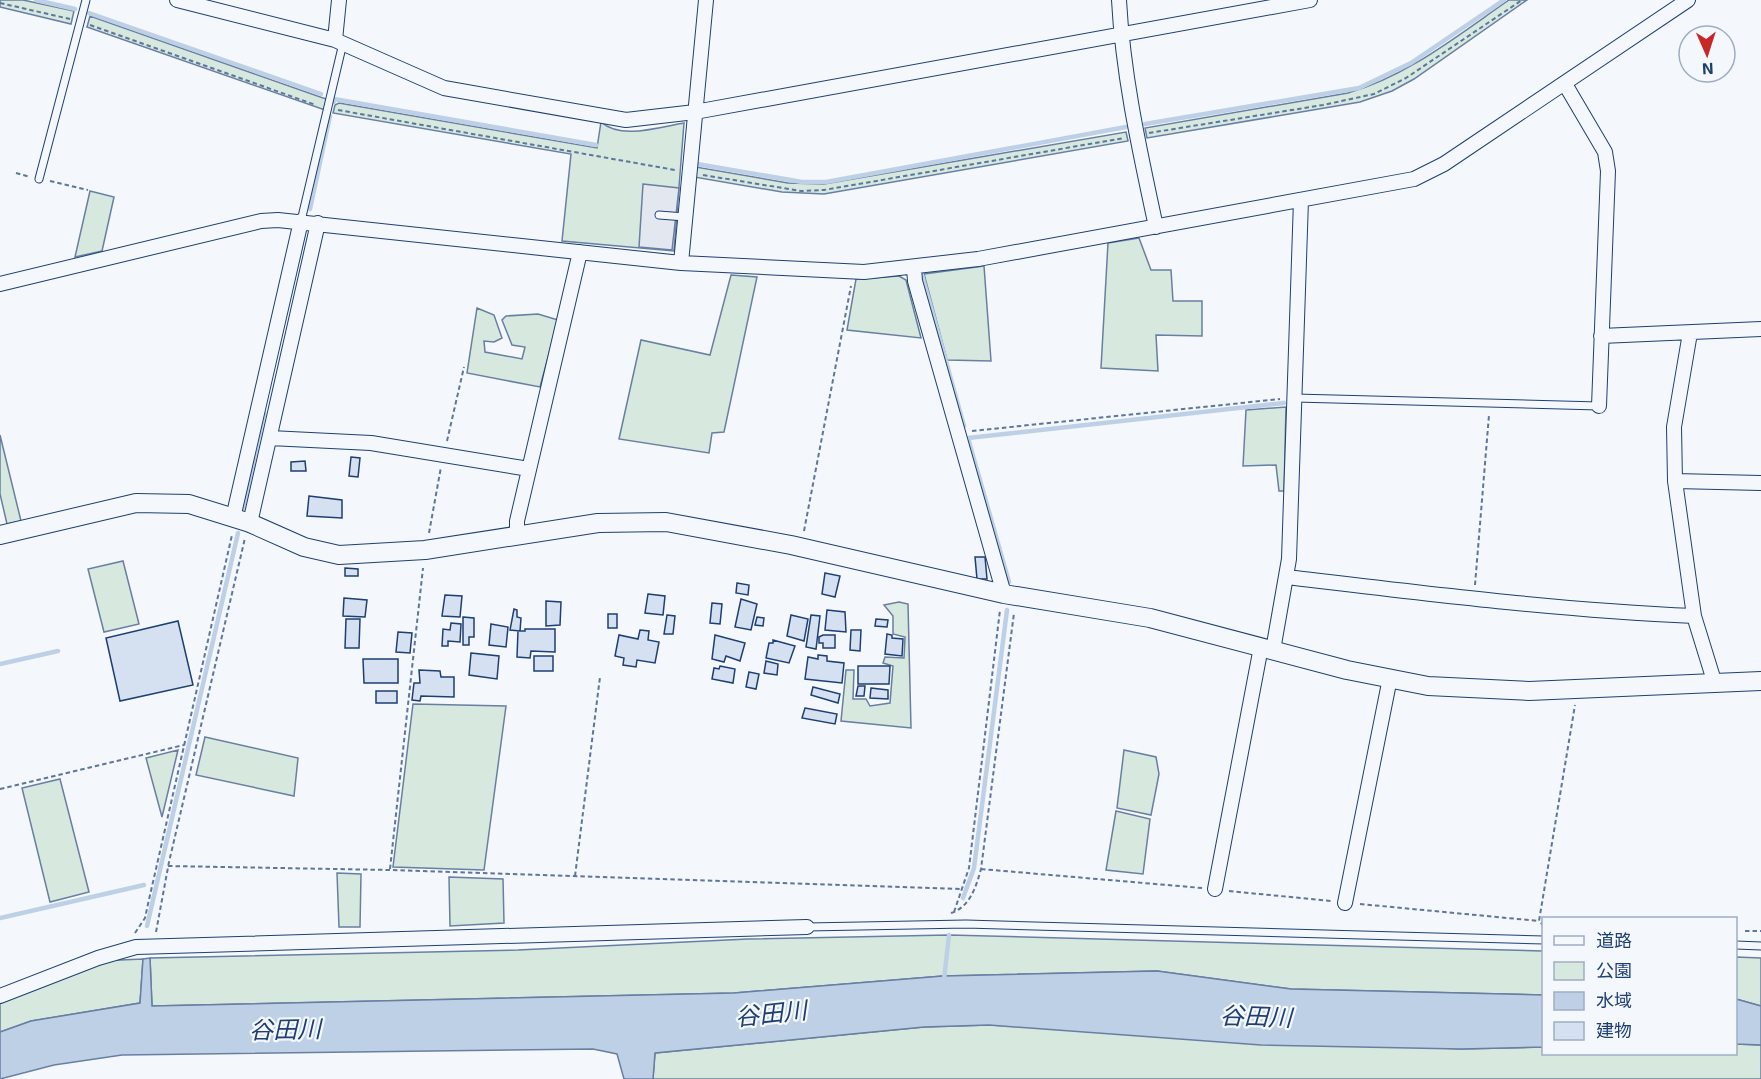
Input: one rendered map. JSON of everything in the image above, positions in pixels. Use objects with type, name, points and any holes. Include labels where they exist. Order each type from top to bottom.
[{"type":"street","points":[[177,0],[339,42],[444,88],[626,120],[695,112],[1121,32],[1310,0]]},
{"type":"street","points":[[339,0],[339,42]]},
{"type":"street","points":[[681,263],[687,172],[706,0]]},
{"type":"street","points":[[1119,0],[1121,32],[1137,135],[1156,227]]},
{"type":"street","points":[[0,284],[261,221],[302,221],[681,263],[853,272],[914,268],[1156,227],[1414,179],[1429,173],[1688,0]]},
{"type":"street","points":[[1565,84],[1605,152],[1608,171],[1599,406]]},
{"type":"street","points":[[1215,889],[1267,648],[1287,577],[1301,200]]},
{"type":"street","points":[[241,525],[302,221]]},
{"type":"street","points":[[241,525],[270,438],[318,223]]},
{"type":"street","points":[[517,535],[517,521],[528,469],[580,252]]},
{"type":"street","points":[[914,268],[915,281],[1007,602]]},
{"type":"street","points":[[1601,336],[1761,329]]},
{"type":"street","points":[[1690,333],[1674,427],[1676,481],[1694,616],[1715,684]]},
{"type":"street","points":[[270,438],[371,443],[528,469]]},
{"type":"street","points":[[1676,481],[1761,483]]},
{"type":"street","points":[[0,535],[136,503],[189,504],[304,547],[339,555],[425,550],[598,523],[666,522],[721,530],[1007,602],[1150,618],[1347,670],[1428,686],[1529,691],[1761,681]]},
{"type":"street","points":[[1287,577],[1473,599],[1619,613],[1694,616]]},
{"type":"street","points":[[1345,903],[1390,678]]},
{"type":"street","points":[[0,996],[136,947],[807,927]]},
{"type":"lane","points":[[39,179],[86,0]]},
{"type":"lane","points":[[302,221],[339,42]]},
{"type":"lane","points":[[659,215],[685,217]]},
{"type":"lane","points":[[1294,398],[1599,406]]},
{"type":"lane","points":[[807,927],[966,924],[1542,940]]},
{"type":"lane","points":[[1737,945],[1761,946]]},
{"type":"path","points":[[1146,134],[1323,105],[1374,94],[1406,78],[1522,0]]},
{"type":"path","points":[[0,3],[72,20]]},
{"type":"path","points":[[90,25],[319,105]]},
{"type":"path","points":[[335,110],[678,171]]},
{"type":"path","points":[[695,173],[801,191],[824,190],[1127,137]]},
{"type":"path","points":[[16,173],[88,190]]},
{"type":"path","points":[[801,549],[853,272]]},
{"type":"path","points":[[960,434],[1294,398]]},
{"type":"path","points":[[1473,599],[1490,403]]},
{"type":"path","points":[[135,934],[146,911],[184,745],[241,525]]},
{"type":"path","points":[[166,934],[155,932],[241,525]]},
{"type":"path","points":[[390,870],[424,559]]},
{"type":"path","points":[[948,914],[961,910],[968,901],[981,869],[1007,602]]},
{"type":"path","points":[[954,912],[969,868],[1007,602]]},
{"type":"path","points":[[575,876],[600,677]]},
{"type":"path","points":[[1539,921],[1576,698]]},
{"type":"path","points":[[0,789],[184,745]]},
{"type":"path","points":[[168,866],[390,870],[961,889]]},
{"type":"path","points":[[981,869],[1215,889],[1539,921],[1542,924]]},
{"type":"path","points":[[1744,931],[1761,931]]},
{"type":"green space","points":[[0,0],[23,0],[74,11],[71,24],[0,7]]},
{"type":"green space","points":[[1509,0],[1527,0],[1414,79],[1392,91],[1360,102],[1147,138],[1145,128],[1348,93],[1370,86],[1432,53]]},
{"type":"green space","points":[[90,16],[326,99],[325,110],[87,27]]},
{"type":"green space","points":[[339,103],[597,148],[601,122],[609,127],[629,131],[684,123],[674,251],[562,241],[571,154],[333,113],[335,105]]},
{"type":"green space","points":[[1126,132],[1128,141],[824,194],[782,192],[694,177],[696,167],[788,183],[824,184]]},
{"type":"green space","points":[[90,191],[114,197],[102,251],[75,257]]},
{"type":"green space","points":[[1139,238],[1151,270],[1171,270],[1173,301],[1202,301],[1202,336],[1156,335],[1158,371],[1101,368],[1108,243]]},
{"type":"green space","points":[[984,266],[991,361],[947,360],[924,274]]},
{"type":"green space","points":[[731,275],[757,277],[724,432],[712,433],[709,453],[619,439],[641,340],[710,355]]},
{"type":"green space","points":[[899,276],[906,280],[921,338],[847,330],[856,279]]},
{"type":"green space","points":[[477,308],[494,315],[502,338],[494,342],[484,341],[485,352],[522,359],[525,347],[512,345],[502,320],[506,316],[538,314],[558,320],[540,387],[467,373]]},
{"type":"green space","points":[[1286,407],[1284,491],[1279,491],[1276,465],[1243,466],[1246,410]]},
{"type":"green space","points":[[0,435],[21,521],[7,524],[0,494]]},
{"type":"green space","points":[[123,561],[139,624],[104,632],[88,569]]},
{"type":"green space","points":[[899,602],[908,604],[911,728],[841,721],[846,670],[854,670],[853,699],[866,699],[870,706],[890,703],[893,666],[883,663],[885,657],[904,658],[905,637],[893,634],[893,616],[884,605]]},
{"type":"green space","points":[[413,704],[506,706],[484,870],[393,867]]},
{"type":"green space","points":[[205,737],[298,758],[294,796],[196,775]]},
{"type":"green space","points":[[178,750],[162,817],[146,758]]},
{"type":"green space","points":[[1124,750],[1156,757],[1159,774],[1151,815],[1117,808]]},
{"type":"green space","points":[[60,779],[89,892],[50,902],[22,788]]},
{"type":"green space","points":[[1116,811],[1150,819],[1143,874],[1106,870]]},
{"type":"green space","points":[[337,873],[361,874],[360,927],[339,927]]},
{"type":"green space","points":[[449,877],[503,879],[504,923],[450,926]]},
{"type":"green space","points":[[949,935],[1542,951],[1542,995],[1291,989],[1157,971],[943,976],[734,993],[152,1006],[150,958],[518,950],[748,939]]},
{"type":"green space","points":[[1737,957],[1761,958],[1761,1006],[1737,999]]},
{"type":"green space","points":[[143,959],[140,1003],[31,1021],[0,1032],[0,998],[98,961]]},
{"type":"green space","points":[[989,1025],[1461,1049],[1542,1047],[1542,1055],[1737,1055],[1737,1044],[1761,1045],[1761,1079],[653,1079],[655,1053],[924,1027]]},
{"type":"shaded area","points":[[643,184],[679,188],[672,250],[639,247]]},
{"type":"water","name":"谷田川","points":[[150,958],[152,1006],[734,993],[943,976],[1157,971],[1291,989],[1542,995],[1542,1047],[1461,1049],[1261,1045],[989,1025],[924,1027],[655,1053],[653,1079],[624,1079],[617,1054],[593,1049],[122,1055],[54,1065],[0,1079],[0,1032],[31,1021],[140,1003],[143,959]]},
{"type":"water","points":[[1737,999],[1761,1006],[1761,1045],[1737,1044]]},
{"type":"building","points":[[351,457],[360,458],[358,477],[349,476]]},
{"type":"building","points":[[305,461],[306,471],[291,471],[291,462]]},
{"type":"building","points":[[309,496],[342,500],[342,518],[307,516]]},
{"type":"building","points":[[975,557],[985,557],[987,579],[977,579]]},
{"type":"building","points":[[345,568],[358,569],[358,576],[345,576]]},
{"type":"building","points":[[825,573],[840,576],[835,597],[822,594]]},
{"type":"building","points":[[737,583],[749,585],[748,595],[736,593]]},
{"type":"building","points":[[648,594],[665,596],[663,615],[645,613]]},
{"type":"building","points":[[445,595],[462,596],[460,617],[442,616]]},
{"type":"building","points":[[344,598],[367,600],[365,617],[343,616]]},
{"type":"building","points":[[741,599],[757,604],[751,630],[735,627]]},
{"type":"building","points":[[546,601],[561,602],[560,625],[546,626]]},
{"type":"building","points":[[712,603],[722,604],[720,624],[710,623]]},
{"type":"building","points":[[514,609],[517,610],[517,617],[521,618],[520,631],[510,630]]},
{"type":"building","points":[[827,610],[845,612],[846,632],[825,630]]},
{"type":"building","points":[[608,614],[617,614],[617,628],[608,628]]},
{"type":"building","points":[[667,615],[675,616],[673,634],[664,634]]},
{"type":"building","points":[[791,615],[808,619],[804,641],[787,636]]},
{"type":"building","points":[[811,615],[820,616],[816,649],[806,647]]},
{"type":"building","points":[[463,617],[474,618],[474,637],[469,637],[469,645],[463,645]]},
{"type":"building","points":[[757,617],[764,618],[763,626],[755,625]]},
{"type":"building","points":[[346,619],[360,619],[359,648],[345,648]]},
{"type":"building","points":[[876,619],[888,620],[887,627],[875,626]]},
{"type":"building","points":[[178,621],[193,685],[120,701],[106,638]]},
{"type":"building","points":[[451,623],[461,624],[460,642],[448,641],[448,646],[442,646],[443,629],[450,630]]},
{"type":"building","points":[[491,624],[508,627],[506,647],[489,645]]},
{"type":"building","points":[[525,629],[555,629],[555,652],[531,651],[530,658],[517,657],[518,631],[525,631]]},
{"type":"building","points":[[640,630],[649,631],[648,640],[659,642],[655,663],[637,660],[636,667],[623,665],[624,658],[615,656],[619,635],[638,639]]},
{"type":"building","points":[[851,630],[861,630],[860,651],[850,650]]},
{"type":"building","points":[[398,632],[412,633],[410,653],[396,652]]},
{"type":"building","points":[[887,634],[892,635],[892,638],[903,639],[902,656],[885,654]]},
{"type":"building","points":[[715,635],[745,643],[740,661],[726,656],[724,662],[712,659]]},
{"type":"building","points":[[835,635],[835,648],[823,648],[823,643],[819,643],[819,637]]},
{"type":"building","points":[[773,640],[795,646],[789,663],[766,658],[769,643],[773,643]]},
{"type":"building","points":[[471,653],[499,656],[497,679],[469,675]]},
{"type":"building","points":[[818,655],[827,656],[827,661],[844,663],[842,683],[805,679],[808,657],[818,659]]},
{"type":"building","points":[[534,656],[553,656],[553,671],[534,671]]},
{"type":"building","points":[[363,659],[398,659],[398,683],[364,683]]},
{"type":"building","points":[[766,661],[778,664],[777,675],[764,673]]},
{"type":"building","points":[[720,666],[735,669],[733,683],[712,679],[714,668],[719,669]]},
{"type":"building","points":[[858,666],[890,666],[889,684],[858,684]]},
{"type":"building","points":[[419,670],[440,671],[441,677],[454,677],[454,697],[421,696],[420,701],[412,700],[414,683],[420,683]]},
{"type":"building","points":[[749,672],[759,674],[756,689],[746,687]]},
{"type":"building","points":[[858,686],[865,686],[864,696],[856,696]]},
{"type":"building","points":[[813,687],[840,694],[838,703],[811,695]]},
{"type":"building","points":[[871,688],[888,690],[888,699],[870,698]]},
{"type":"building","points":[[376,691],[397,691],[397,703],[376,703]]},
{"type":"building","points":[[805,708],[837,714],[835,724],[802,718]]},
{"type":"waterway","points":[[36,0],[75,9]]},
{"type":"waterway","points":[[1145,124],[1359,88],[1411,63],[1504,0]]},
{"type":"waterway","points":[[89,13],[321,94]]},
{"type":"waterway","points":[[334,102],[334,99],[596,145]]},
{"type":"waterway","points":[[310,209],[330,116]]},
{"type":"waterway","points":[[697,164],[802,182],[826,182],[1126,127]]},
{"type":"waterway","points":[[922,275],[964,426]]},
{"type":"waterway","points":[[1009,582],[968,438],[1284,403]]},
{"type":"waterway","points":[[243,508],[264,413]]},
{"type":"waterway","points":[[147,926],[238,533]]},
{"type":"waterway","points":[[963,898],[974,868],[1007,610]]},
{"type":"waterway","points":[[0,664],[58,651]]},
{"type":"waterway","points":[[0,918],[144,885]]},
{"type":"waterway","points":[[944,980],[949,935]]}]
